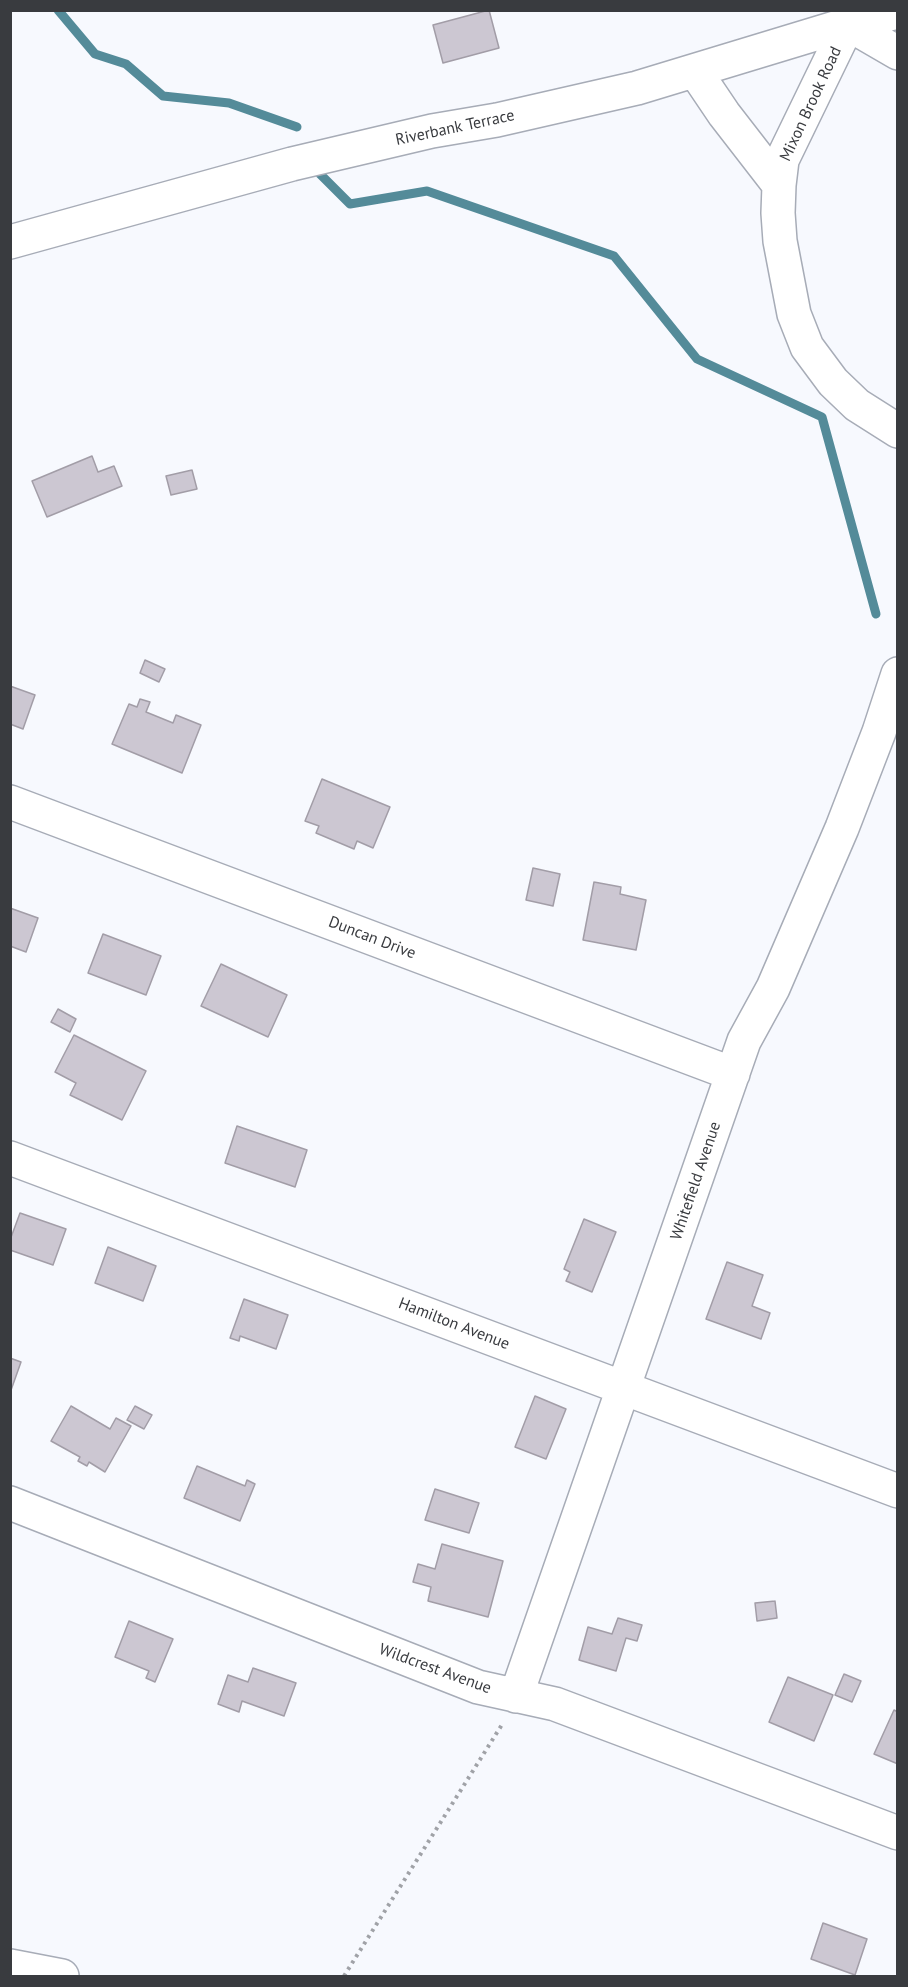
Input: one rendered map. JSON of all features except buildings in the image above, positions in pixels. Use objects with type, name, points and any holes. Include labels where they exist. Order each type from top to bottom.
[{"type":"street","name":"Riverbank Terrace","points":[[10,242],[292,164],[432,131],[497,120],[637,88],[848,24],[897,12]]},
{"type":"street","points":[[848,24],[897,53]]},
{"type":"street","name":"Mixon Brook Road","points":[[848,24],[782,160],[779,186],[780,242],[794,314],[807,347],[834,382],[857,405],[897,431]]},
{"type":"street","name":"Mixon Brook Road","points":[[695,71],[724,114],[779,186]]},
{"type":"street","name":"Whitefield Avenue","points":[[516,1696],[744,1041],[773,988],[842,828],[879,732],[897,674]]},
{"type":"street","name":"Duncan Drive","points":[[10,802],[733,1074]]},
{"type":"street","name":"Hamilton Avenue","points":[[10,1158],[897,1491]]},
{"type":"street","name":"Wildcrest Avenue","points":[[10,1503],[478,1687],[555,1704],[897,1833]]},
{"type":"street","points":[[10,1966],[62,1977]]},
{"type":"path","points":[[344,1977],[499,1731],[516,1696]]},
{"type":"waterway","points":[[58,10],[95,54],[126,64],[163,96],[229,103],[297,127]]},
{"type":"waterway","points":[[320,174],[350,204],[427,191],[614,256],[697,359],[822,417],[876,614]]}]
